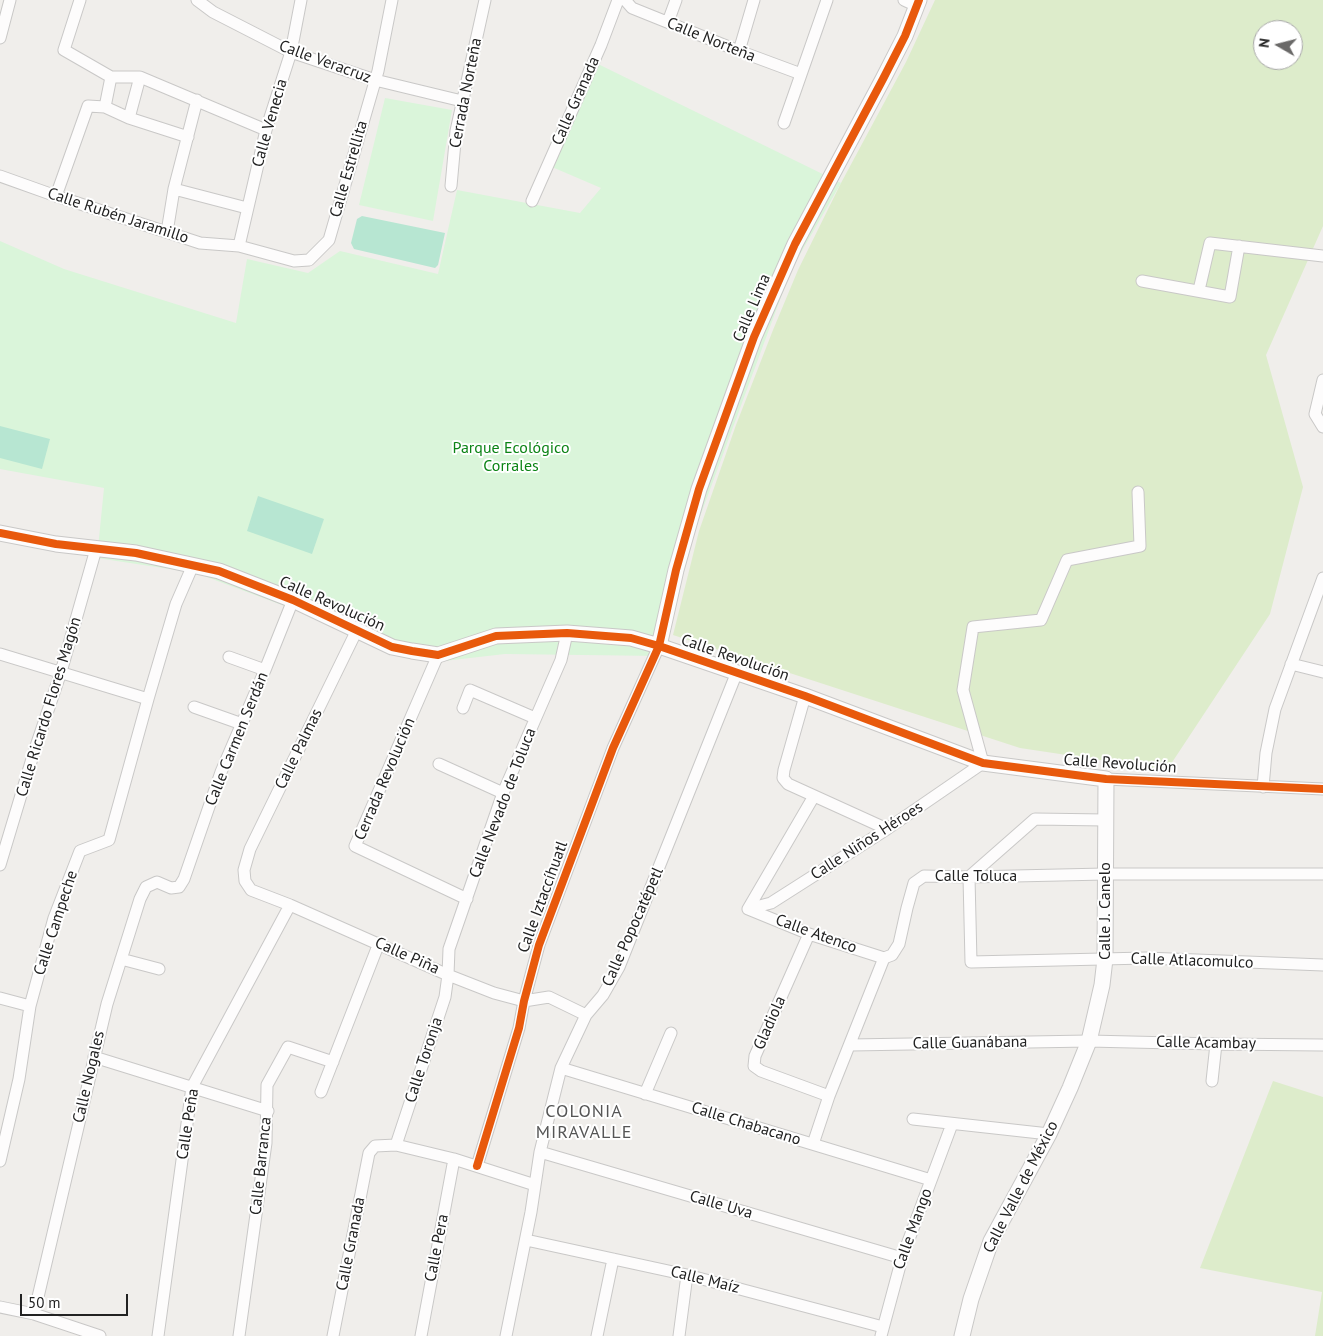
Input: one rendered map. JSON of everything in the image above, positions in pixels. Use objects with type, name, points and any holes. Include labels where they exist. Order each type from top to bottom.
[{"type":"street","points":[[0,38],[10,0]]},
{"type":"street","points":[[80,0],[64,50],[111,76],[140,77],[266,130]]},
{"type":"street","name":"Calle Veracruz","points":[[197,0],[213,12],[291,52],[375,80],[462,101]]},
{"type":"street","name":"Calle Venecia","points":[[239,246],[266,130],[291,52],[301,0]]},
{"type":"street","name":"Calle Estrellita","points":[[239,246],[294,261],[309,260],[329,240],[375,80],[392,0]]},
{"type":"street","name":"Cerrada Norteña","points":[[451,186],[456,132],[485,0]]},
{"type":"street","name":"Calle Granada","points":[[532,201],[601,45],[618,0]]},
{"type":"street","name":"Calle Norteña","points":[[625,0],[632,8],[801,74]]},
{"type":"street","points":[[668,22],[676,0]]},
{"type":"street","points":[[739,51],[754,0]]},
{"type":"street","points":[[784,123],[828,0]]},
{"type":"street","name":"Calle Lima","points":[[659,646],[676,570],[699,489],[754,337],[795,244],[905,36],[913,2]]},
{"type":"street","points":[[105,107],[111,76]]},
{"type":"street","points":[[129,118],[140,77]]},
{"type":"street","points":[[167,232],[174,189],[197,100]]},
{"type":"street","points":[[56,196],[88,106],[105,107],[129,118],[188,137]]},
{"type":"street","name":"Calle Rubén Jaramillo","points":[[0,176],[200,243],[239,246]]},
{"type":"street","points":[[174,189],[247,208]]},
{"type":"street","points":[[1199,290],[1210,243],[1323,256]]},
{"type":"street","points":[[1142,281],[1230,297],[1239,246]]},
{"type":"street","points":[[1323,380],[1316,414],[1323,427]]},
{"type":"street","points":[[983,763],[963,690],[973,627],[1042,620],[1067,560],[1140,546],[1138,492]]},
{"type":"street","name":"Calle Revolución","points":[[1,536],[136,553],[219,571],[293,600],[392,647],[438,655],[496,636],[566,633],[631,638],[805,696],[983,763],[1106,779],[1323,788]]},
{"type":"street","name":"Calle Ricardo Flores Magón","points":[[0,865],[34,752],[61,672],[96,549]]},
{"type":"street","name":"Calle Campeche","points":[[0,1157],[19,1079],[30,1006],[54,918],[80,850],[109,840],[176,604],[192,565]]},
{"type":"street","points":[[1263,787],[1266,753],[1274,709],[1323,578]]},
{"type":"street","name":"Calle Carmen Serdán","points":[[184,879],[221,772],[293,600]]},
{"type":"street","name":"Calle Palmas","points":[[244,870],[250,849],[357,630]]},
{"type":"street","name":"Calle Nevado de Toluca","points":[[448,975],[449,949],[503,793],[561,660],[566,633]]},
{"type":"street","name":"Calle Iztaccíhuatl","points":[[477,1166],[520,1028],[524,1001],[539,945],[613,748],[659,646]]},
{"type":"street","points":[[0,654],[148,699]]},
{"type":"street","name":"Cerrada Revolución","points":[[438,655],[356,846],[467,899]]},
{"type":"street","points":[[229,657],[265,670]]},
{"type":"street","points":[[1291,664],[1323,672]]},
{"type":"street","name":"Calle Popocatépetl","points":[[506,1336],[526,1240],[540,1152],[561,1068],[586,1014],[603,995],[619,967],[737,672]]},
{"type":"street","points":[[463,708],[470,690],[535,718]]},
{"type":"street","points":[[805,696],[783,778],[788,784],[887,829]]},
{"type":"street","points":[[194,707],[242,724]]},
{"type":"street","name":"Calle Niños Héroes","points":[[748,909],[772,903],[887,829],[983,763]]},
{"type":"street","points":[[439,764],[503,793]]},
{"type":"street","name":"Calle J. Canelo","points":[[1089,1041],[1102,985],[1105,959],[1106,779]]},
{"type":"street","points":[[748,909],[814,796]]},
{"type":"street","points":[[969,877],[1035,819],[1105,820]]},
{"type":"street","name":"Calle Piña","points":[[244,870],[245,882],[251,890],[290,905],[448,975],[494,993],[524,1001],[549,997],[586,1014]]},
{"type":"street","name":"Calle Toluca","points":[[813,1144],[829,1096],[851,1045],[884,958],[892,955],[899,944],[914,883],[924,876],[1323,874]]},
{"type":"street","name":"Calle Atlacomulco","points":[[969,877],[971,962],[1146,958],[1323,965]]},
{"type":"street","name":"Calle Nogales","points":[[34,1314],[106,1004],[140,899],[146,887],[157,882],[171,888],[179,887],[184,879]]},
{"type":"street","name":"Calle Peña","points":[[158,1336],[192,1087],[290,905]]},
{"type":"street","name":"Calle Atenco","points":[[748,909],[809,934],[884,958]]},
{"type":"street","name":"Gladiola","points":[[809,934],[755,1056],[754,1066],[761,1071],[829,1096]]},
{"type":"street","points":[[321,1092],[378,943]]},
{"type":"street","points":[[121,958],[159,969]]},
{"type":"street","name":"Calle Toronja","points":[[396,1145],[445,997],[448,975]]},
{"type":"street","points":[[0,998],[30,1006]]},
{"type":"street","points":[[645,1094],[671,1034]]},
{"type":"street","name":"Calle Guanábana","points":[[851,1045],[1089,1041]]},
{"type":"street","name":"Calle Acambay","points":[[1089,1041],[1323,1045]]},
{"type":"street","name":"Calle Valle de México","points":[[962,1336],[990,1241],[1049,1134],[1089,1041]]},
{"type":"street","points":[[1212,1082],[1216,1044]]},
{"type":"street","name":"Calle Barranca","points":[[239,1336],[266,1144],[268,1085],[288,1048],[333,1062]]},
{"type":"street","points":[[94,1057],[268,1111]]},
{"type":"street","name":"Calle Chabacano","points":[[561,1068],[931,1180]]},
{"type":"street","points":[[912,1118],[1049,1134]]},
{"type":"street","name":"Calle Mango","points":[[882,1331],[902,1258],[952,1124]]},
{"type":"street","points":[[396,1145],[454,1159],[535,1185]]},
{"type":"street","name":"Calle Granada","points":[[333,1336],[369,1153],[375,1146],[396,1145]]},
{"type":"street","name":"Calle Uva","points":[[540,1152],[902,1258]]},
{"type":"street","name":"Calle Pera","points":[[421,1336],[454,1159]]},
{"type":"street","name":"Calle Maíz","points":[[526,1240],[687,1275],[882,1331]]},
{"type":"street","points":[[597,1336],[612,1259]]},
{"type":"street","points":[[678,1336],[687,1275]]},
{"type":"street","points":[[0,1307],[34,1314],[100,1336]]},
{"type":"green space","points":[[935,0],[1323,0],[1323,226],[1266,355],[1303,487],[1270,614],[1167,770],[1020,748],[673,635],[699,531],[736,425],[798,270],[841,183],[906,62]]},
{"type":"green space","name":"Parque Ecológico Corrales","points":[[598,64],[841,183],[791,270],[684,560],[660,656],[505,654],[435,662],[196,573],[97,558],[104,488],[0,469],[0,241],[64,269],[236,323],[247,259],[308,273],[340,251],[438,274],[457,190],[580,213],[601,188],[552,167]]},
{"type":"green space","points":[[385,98],[452,110],[433,221],[359,205]]},
{"type":"green space","points":[[362,216],[445,233],[438,265],[435,268],[354,249],[351,243],[357,219]]},
{"type":"green space","points":[[0,426],[50,439],[42,469],[0,458]]},
{"type":"green space","points":[[258,496],[324,519],[312,554],[247,531]]},
{"type":"green space","points":[[1273,1081],[1323,1097],[1323,1336],[1315,1336],[1322,1292],[1200,1268]]},
{"type":"cycle path","points":[[477,1166],[519,1028],[539,945],[613,748],[659,646],[676,570],[699,489],[754,337],[795,244],[905,36],[919,0]]},
{"type":"cycle path","points":[[0,533],[56,544],[136,553],[219,571],[293,600],[392,647],[412,651],[438,655],[496,636],[567,633],[631,638],[805,696],[983,763],[1106,779],[1323,789]]},
{"type":"district","name":"COLONIA MIRAVALLE","points":[[584,1122]]}]
